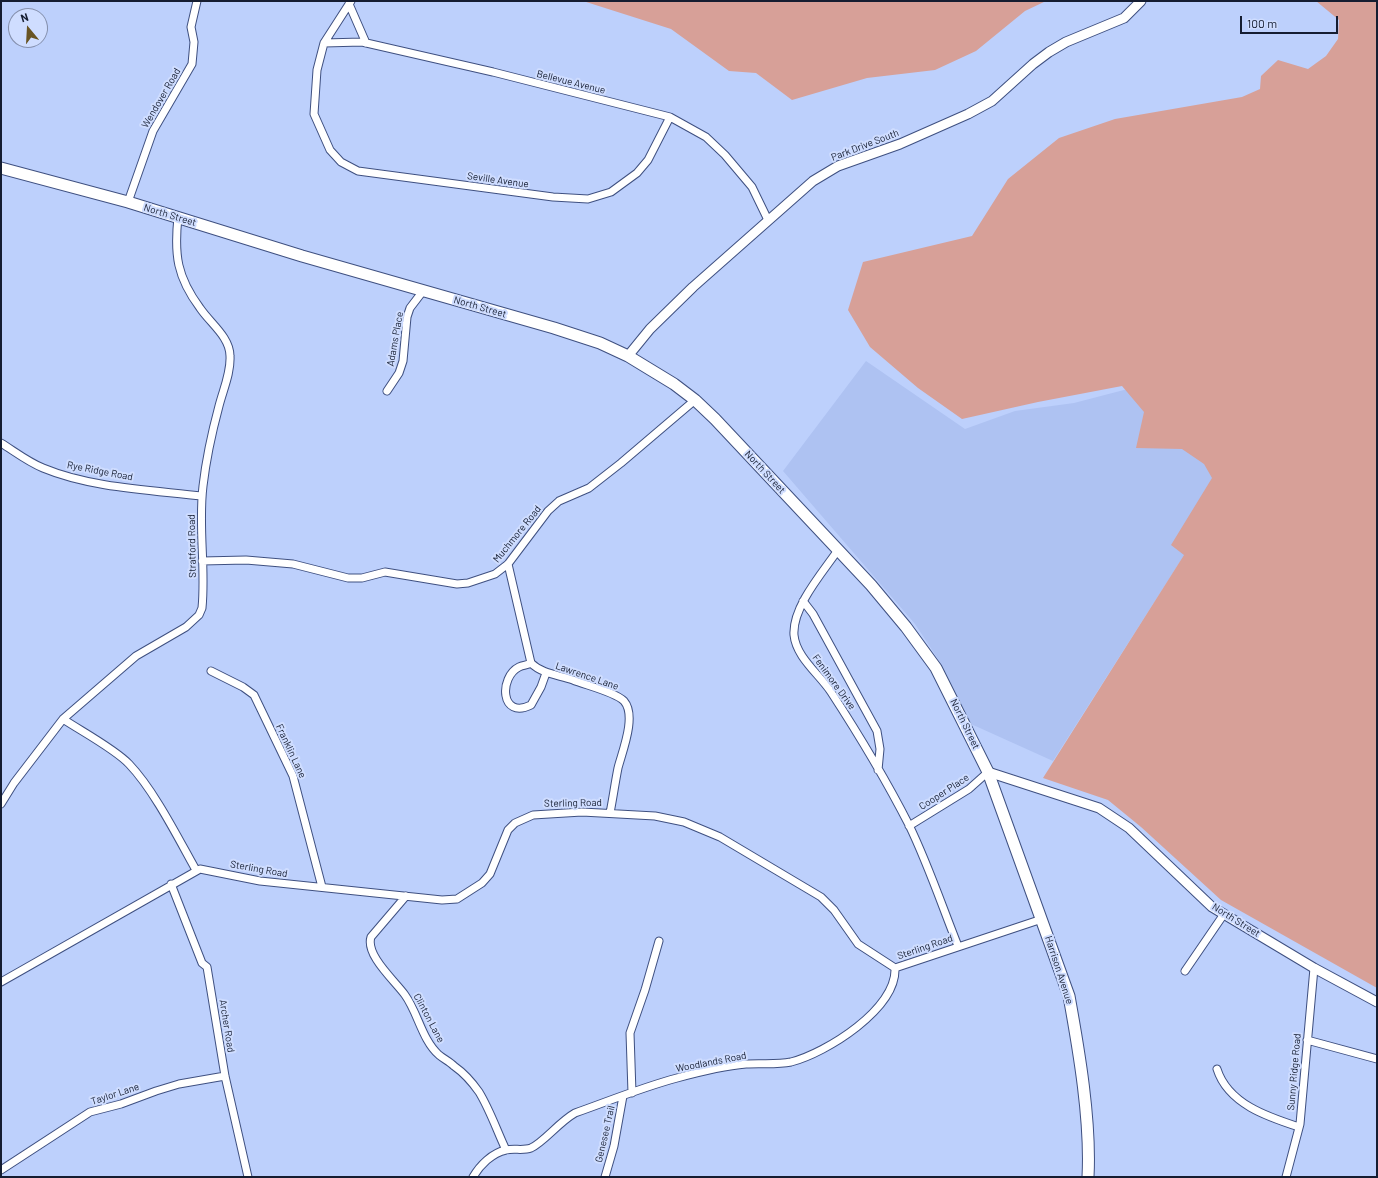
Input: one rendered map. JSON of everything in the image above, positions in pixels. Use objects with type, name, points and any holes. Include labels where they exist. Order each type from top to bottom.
[{"type":"main road","name":"North Street","points":[[1,168],[128,202],[423,291],[560,330],[600,343],[628,356],[674,384],[695,400],[715,419],[838,550],[906,626],[936,668],[988,772]]},
{"type":"main road","name":"Harrison Avenue","points":[[988,772],[1069,996],[1075,1030],[1088,1143],[1088,1177]]},
{"type":"street","name":"Wendover Road","points":[[128,202],[153,131],[192,64],[194,42],[191,27],[197,1]]},
{"type":"street","name":"Park Drive South","points":[[628,356],[650,329],[768,220],[813,182],[834,168],[900,144],[968,114],[992,101],[1033,64],[1049,52],[1066,42],[1124,18],[1141,1]]},
{"type":"street","points":[[350,2],[366,43]]},
{"type":"street","points":[[324,43],[350,2]]},
{"type":"street","name":"Bellevue Avenue","points":[[324,43],[366,43],[670,117],[706,137],[725,155],[752,187],[768,220]]},
{"type":"street","name":"Seville Avenue","points":[[324,43],[317,70],[314,114],[330,150],[341,162],[358,171],[552,198],[588,199],[611,192],[638,173],[648,160],[670,117]]},
{"type":"street","name":"Stratford Road","points":[[1,804],[62,719],[136,656],[186,627],[195,620],[202,608],[202,496],[213,434],[229,369],[230,356],[228,343],[199,308],[184,281],[177,264],[175,244],[178,217]]},
{"type":"street","name":"Adams Place","points":[[386,391],[399,373],[403,361],[410,308],[423,291]]},
{"type":"street","name":"Muchmore Road","points":[[202,561],[246,560],[293,564],[348,578],[362,578],[385,572],[457,584],[468,583],[495,574],[508,564],[548,511],[559,501],[589,488],[621,463],[695,400]]},
{"type":"street","name":"Rye Ridge Road","points":[[1,442],[42,468],[63,475],[109,486],[202,496]]},
{"type":"street","name":"Fenimore Drive","points":[[838,550],[804,601],[795,622],[795,643],[799,651],[848,718],[909,826],[925,861],[958,946]]},
{"type":"street","points":[[508,564],[531,663],[516,670],[507,684],[506,699],[508,704],[512,707],[520,708],[531,705],[541,687],[546,673]]},
{"type":"street","name":"Fenimore Drive","points":[[804,601],[813,614],[877,731],[880,749],[878,770]]},
{"type":"street","name":"Lawrence Lane","points":[[531,663],[546,673],[563,676],[621,698],[627,707],[628,737],[618,768],[610,813]]},
{"type":"street","name":"Franklin Lane","points":[[211,671],[243,687],[254,695],[293,776],[322,887]]},
{"type":"street","points":[[1,982],[196,870],[164,814],[129,764],[62,719]]},
{"type":"street","name":"Cooper Place","points":[[909,826],[969,789],[988,772]]},
{"type":"street","name":"North Street","points":[[988,772],[1098,808],[1114,817],[1129,828],[1212,907],[1314,968],[1377,1002]]},
{"type":"street","name":"Sterling Road","points":[[196,870],[206,869],[260,882],[442,900],[456,899],[475,889],[490,874],[508,830],[523,818],[541,814],[582,812],[610,813],[655,816],[684,822],[720,837],[821,897],[834,910],[858,944],[895,968],[1042,919]]},
{"type":"street","name":"Archer Road","points":[[171,884],[202,962],[207,967],[225,1076],[248,1177]]},
{"type":"street","name":"Clinton Lane","points":[[406,896],[371,937],[369,942],[370,949],[380,965],[406,995],[430,1044],[439,1056],[455,1066],[469,1079],[480,1094],[506,1150]]},
{"type":"street","points":[[1185,971],[1224,914]]},
{"type":"street","points":[[632,1093],[630,1033],[645,990],[658,941]]},
{"type":"street","name":"Woodlands Road","points":[[473,1177],[491,1157],[506,1150],[532,1148],[566,1118],[632,1093],[677,1078],[729,1066],[791,1062],[822,1050],[835,1043],[869,1017],[892,987],[895,977],[895,968]]},
{"type":"street","name":"Sunny Ridge Road","points":[[1286,1177],[1299,1127],[1314,968]]},
{"type":"street","points":[[1308,1040],[1377,1059]]},
{"type":"street","points":[[1217,1069],[1226,1088],[1241,1101],[1266,1115],[1299,1127]]},
{"type":"street","name":"Taylor Lane","points":[[1,1170],[90,1112],[121,1104],[156,1090],[179,1084],[225,1076]]},
{"type":"street","name":"Genesee Trail","points":[[605,1177],[614,1146],[624,1096]]},
{"type":"shaded area","points":[[583,1],[1046,1],[1025,11],[976,51],[935,70],[867,78],[792,100],[756,73],[729,71],[671,29]]},
{"type":"shaded area","points":[[1316,1],[1377,1],[1377,988],[1221,900],[1141,827],[1108,800],[1043,778],[1184,555],[1171,545],[1212,478],[1204,464],[1182,449],[1136,448],[1144,412],[1122,386],[1038,402],[962,419],[918,388],[870,347],[848,310],[863,262],[972,236],[1008,179],[1059,138],[1115,119],[1242,97],[1260,89],[1261,76],[1278,60],[1308,69],[1326,56],[1338,39],[1339,20]]},
{"type":"shaded area","points":[[866,361],[965,429],[1015,411],[1074,403],[1212,367],[1281,403],[1053,761],[971,724],[938,659],[915,624],[783,471]]}]
